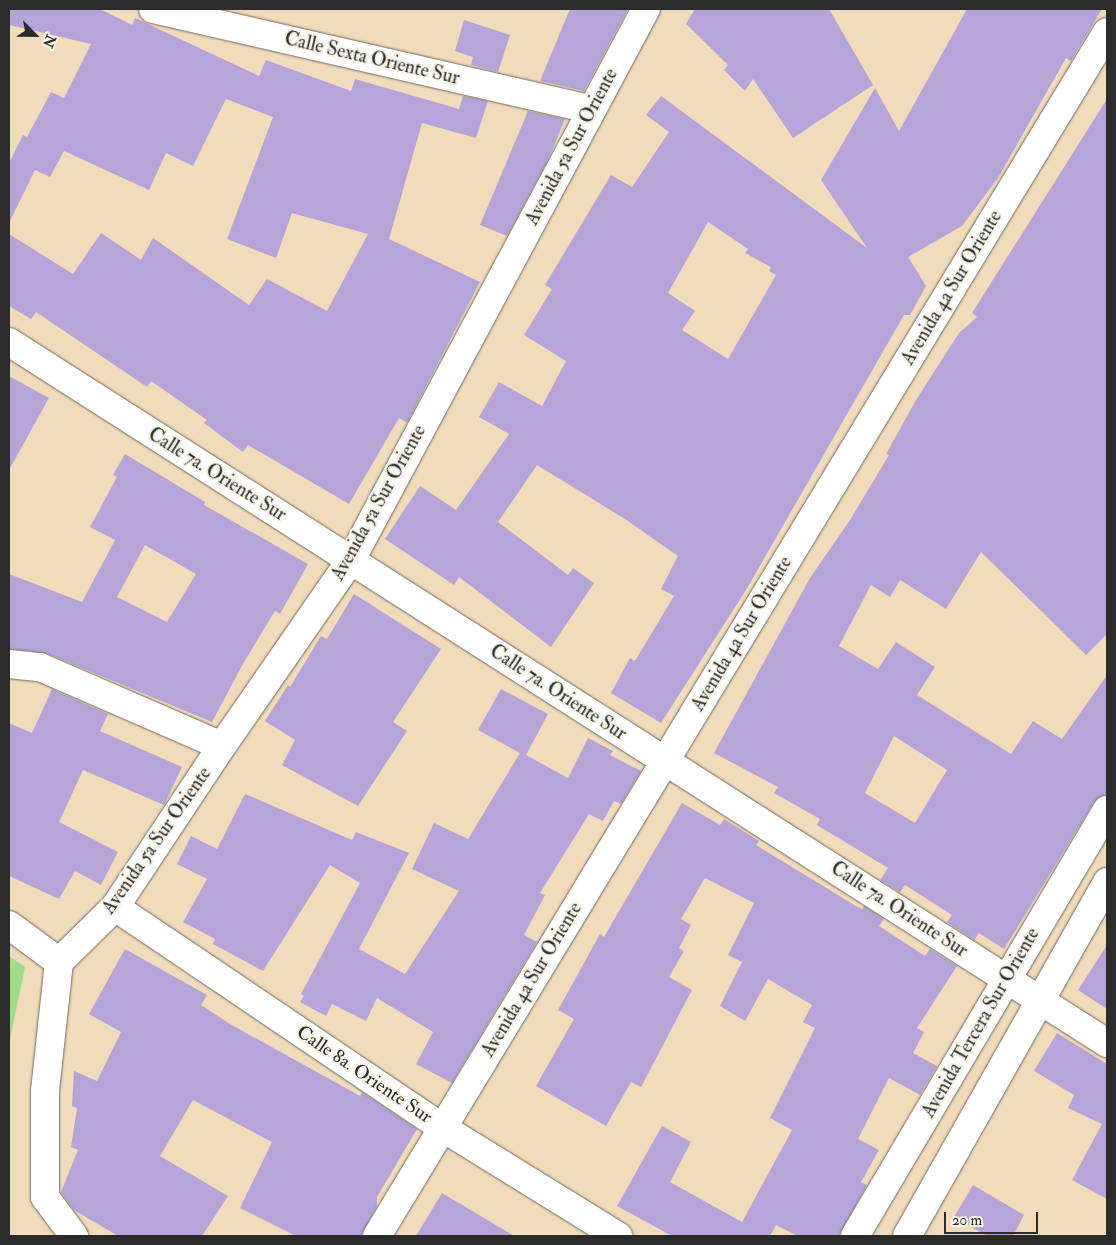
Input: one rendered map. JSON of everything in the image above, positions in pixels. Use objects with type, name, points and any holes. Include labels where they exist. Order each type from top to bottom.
[{"type":"street","name":"Calle Sexta Oriente Sur","points":[[153,9],[591,109]]},
{"type":"street","name":"Avenida 5a Sur Oriente","points":[[59,962],[115,907],[222,746],[351,560],[646,9]]},
{"type":"street","name":"Avenida 4a Sur Oriente","points":[[376,1236],[1107,32]]},
{"type":"street","name":"Calle 7a. Oriente Sur","points":[[9,342],[1107,1042]]},
{"type":"street","points":[[9,664],[40,667],[222,746]]},
{"type":"street","name":"Avenida Tercera Sur Oriente","points":[[855,1236],[1107,810]]},
{"type":"street","name":"Avenida Tercera Sur Oriente","points":[[907,1236],[1107,882]]},
{"type":"street","name":"Calle 8a. Oriente Sur","points":[[115,907],[442,1128],[618,1236]]},
{"type":"street","points":[[9,925],[59,962],[45,1091],[45,1197],[74,1236]]},
{"type":"green space","points":[[9,956],[25,967],[9,1044]]},
{"type":"building","points":[[9,9],[100,9],[132,25],[135,18],[259,76],[266,60],[351,91],[355,79],[459,109],[463,96],[488,101],[476,138],[422,123],[389,239],[480,282],[407,423],[399,418],[349,504],[248,445],[243,452],[204,423],[207,420],[151,381],[147,387],[36,312],[31,319],[9,306],[9,234],[73,274],[101,233],[141,260],[153,238],[249,305],[267,279],[327,311],[368,234],[292,213],[276,258],[227,239],[273,117],[226,99],[193,166],[166,153],[149,190],[64,151],[50,177],[35,170],[9,223],[9,163],[23,135],[27,137],[51,92],[64,98],[91,44],[9,25]]},
{"type":"building","points":[[570,9],[628,9],[584,91],[540,81]]},
{"type":"building","points":[[695,9],[829,9],[873,85],[793,138],[753,79],[745,91],[724,70],[728,65],[686,24]]},
{"type":"building","points":[[967,9],[1102,9],[1071,61],[1066,58],[998,178],[962,226],[908,257],[926,286],[910,315],[904,315],[746,590],[661,723],[611,693],[630,658],[635,661],[674,596],[661,589],[678,556],[625,519],[537,465],[498,522],[568,575],[573,568],[594,583],[551,647],[459,577],[454,585],[385,539],[420,486],[456,510],[509,434],[479,417],[499,382],[542,406],[566,361],[524,335],[552,289],[545,285],[611,175],[632,187],[669,132],[646,115],[661,96],[867,248],[821,180],[875,88],[899,131]],"holes":[[[708,222],[748,249],[745,253],[771,267],[769,271],[776,275],[728,359],[682,330],[695,311],[668,293]]]},
{"type":"building","points":[[464,20],[510,35],[498,72],[471,65],[473,57],[455,51]]},
{"type":"building","points":[[1107,99],[1107,634],[1086,655],[981,552],[946,609],[900,580],[890,597],[871,585],[839,646],[878,669],[896,642],[935,667],[917,695],[1011,754],[1033,721],[1062,739],[1107,675],[1107,794],[1094,802],[1004,949],[979,933],[974,940],[947,922],[952,915],[905,885],[900,892],[880,880],[888,868],[817,825],[820,819],[774,793],[778,787],[714,753],[810,578],[850,520],[889,455],[886,454],[916,400],[959,333],[977,317],[972,313]],"holes":[[[894,736],[947,770],[915,823],[865,793]]]},
{"type":"building","points":[[528,111],[565,119],[547,162],[507,236],[480,225]]},
{"type":"building","points":[[9,376],[49,398],[9,470]]},
{"type":"building","points":[[125,454],[205,502],[204,505],[308,564],[280,614],[275,611],[244,662],[212,722],[46,653],[9,649],[9,574],[82,602],[115,540],[90,527],[117,477],[113,475]],"holes":[[[145,545],[196,574],[167,622],[117,597]]]},
{"type":"building","points":[[354,594],[441,649],[393,722],[407,731],[358,806],[282,765],[295,740],[265,721],[288,685],[290,687],[321,636],[327,639]]},
{"type":"building","points":[[52,689],[108,714],[100,731],[182,767],[164,805],[83,770],[59,822],[118,852],[101,885],[75,871],[59,899],[9,876],[9,723],[32,733]]},
{"type":"building","points":[[501,689],[548,714],[526,755],[568,778],[588,738],[613,751],[610,755],[641,771],[621,804],[614,801],[603,821],[589,814],[540,893],[545,895],[524,935],[537,942],[452,1083],[416,1064],[433,1032],[377,998],[366,1021],[332,1004],[326,1016],[300,1002],[304,996],[301,994],[360,883],[330,865],[263,971],[213,944],[215,939],[183,922],[207,879],[177,864],[191,836],[217,849],[245,794],[352,840],[356,832],[409,853],[359,949],[405,974],[459,891],[412,869],[434,823],[468,839],[520,753],[478,730]]},
{"type":"building","points":[[682,803],[720,825],[724,819],[759,841],[756,845],[856,906],[862,909],[864,906],[884,919],[879,926],[925,956],[930,949],[957,966],[917,1028],[924,1032],[913,1053],[937,1066],[920,1095],[889,1078],[858,1139],[879,1150],[861,1182],[867,1185],[839,1236],[798,1236],[776,1225],[770,1236],[672,1236],[617,1206],[662,1126],[691,1142],[670,1182],[742,1222],[792,1130],[770,1118],[815,1028],[803,1022],[812,1005],[768,979],[745,1021],[720,1006],[742,962],[728,955],[754,903],[705,878],[681,919],[691,925],[679,948],[684,951],[669,977],[692,990],[641,1087],[631,1082],[606,1126],[536,1086],[574,1019],[558,1010],[600,934],[604,937]]},
{"type":"building","points":[[1107,945],[1107,1009],[1078,990]]},
{"type":"building","points":[[125,949],[207,995],[201,1005],[230,1024],[360,1096],[362,1092],[417,1129],[377,1197],[377,1206],[361,1236],[296,1236],[240,1208],[272,1142],[193,1100],[160,1156],[228,1196],[202,1236],[118,1236],[74,1210],[61,1192],[78,1150],[71,1147],[77,1108],[72,1106],[74,1071],[97,1081],[121,1032],[89,1014]]},
{"type":"building","points":[[1057,1033],[1107,1064],[1107,1199],[1072,1180],[1102,1124],[1068,1108],[1074,1095],[1034,1071]]},
{"type":"building","points":[[973,1185],[1024,1215],[1013,1236],[987,1236],[954,1217]]},
{"type":"building","points":[[442,1193],[514,1236],[416,1236]]}]
